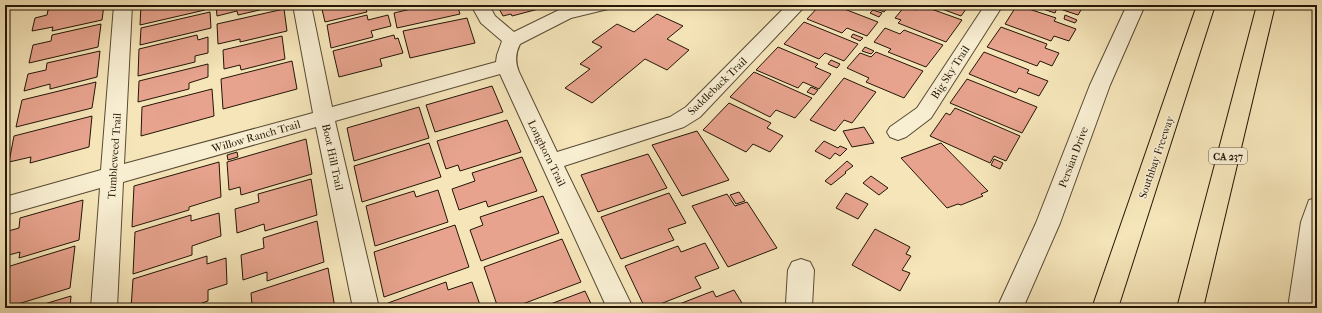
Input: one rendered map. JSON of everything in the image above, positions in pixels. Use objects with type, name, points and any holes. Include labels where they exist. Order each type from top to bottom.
[{"type":"highway","name":"Southbay Freeway","points":[[1105,308],[1206,5]]},
{"type":"highway","name":"CA 237","points":[[1190,308],[1266,5]]},
{"type":"street","name":"Tumbleweed Trail","points":[[104,308],[123,5]]},
{"type":"street","name":"Boot Hill Trail","points":[[302,5],[366,308]]},
{"type":"street","name":"Longhorn Trail","points":[[480,5],[508,53],[552,162],[620,308]]},
{"type":"street","name":"Willow Ranch Trail","points":[[5,190],[113,168],[323,110],[508,53],[565,14],[602,5]]},
{"type":"street","name":"Saddleback Trail","points":[[552,162],[677,122],[693,112],[797,5]]},
{"type":"street","name":"Big Sky Trail","points":[[898,132],[924,113],[994,5]]},
{"type":"street","name":"Persian Drive","points":[[1010,308],[1048,223],[1100,85],[1136,5]]},
{"type":"street","name":"Willow Ranch Trail","points":[[5,206],[113,168]]},
{"type":"street","points":[[1301,308],[1313,222],[1317,207]]},
{"type":"street","points":[[797,308],[801,270]]},
{"type":"building","points":[[72,5],[104,5],[102,20],[52,31],[53,27],[32,31],[35,18],[47,15],[48,10]]},
{"type":"building","points":[[141,5],[204,5],[205,10],[140,25]]},
{"type":"building","points":[[216,5],[281,5],[238,15],[237,11],[217,16]]},
{"type":"building","points":[[321,5],[370,5],[365,6],[367,12],[325,22]]},
{"type":"building","points":[[414,5],[457,5],[460,14],[397,28],[394,13],[415,8]]},
{"type":"building","points":[[497,5],[545,5],[546,7],[512,16],[511,14],[503,16]]},
{"type":"building","points":[[820,5],[834,5],[878,22],[867,36],[847,28],[842,33],[807,19]]},
{"type":"building","points":[[867,5],[890,5],[884,12]]},
{"type":"building","points":[[920,5],[962,20],[946,42],[898,23],[901,20],[895,18],[905,6],[916,10]]},
{"type":"building","points":[[931,5],[969,5],[961,16]]},
{"type":"building","points":[[1017,5],[1056,18],[1054,21],[1076,29],[1069,41],[1054,36],[1051,41],[1005,24]]},
{"type":"building","points":[[1031,5],[1084,5],[1078,15],[1057,8],[1055,13]]},
{"type":"building","points":[[284,9],[287,31],[240,42],[240,39],[218,44],[217,24]]},
{"type":"building","points":[[873,10],[882,13],[879,17],[870,13]]},
{"type":"building","points":[[210,12],[211,28],[140,45],[141,28]]},
{"type":"building","points":[[657,14],[683,26],[667,39],[689,50],[667,70],[645,59],[592,103],[565,88],[590,69],[580,64],[602,47],[592,42],[617,24],[634,32]]},
{"type":"building","points":[[367,15],[368,20],[388,15],[391,26],[371,31],[373,37],[331,48],[327,25]]},
{"type":"building","points":[[1065,15],[1077,20],[1075,23],[1064,19]]},
{"type":"building","points":[[467,18],[475,43],[410,58],[403,31]]},
{"type":"building","points":[[804,22],[858,44],[844,61],[825,53],[819,59],[784,44]]},
{"type":"building","points":[[101,24],[98,47],[29,63],[33,45],[51,41],[52,35]]},
{"type":"building","points":[[1001,27],[1047,44],[1045,48],[1059,53],[1052,66],[1040,61],[1037,66],[987,47]]},
{"type":"building","points":[[885,28],[900,34],[904,30],[943,45],[926,67],[888,52],[891,49],[874,42]]},
{"type":"building","points":[[853,34],[863,38],[860,41],[851,37]]},
{"type":"building","points":[[197,35],[198,40],[208,37],[208,53],[195,56],[195,62],[138,76],[139,49]]},
{"type":"building","points":[[394,35],[395,39],[398,38],[403,53],[380,59],[382,66],[339,77],[333,51]]},
{"type":"building","points":[[282,36],[285,59],[241,70],[240,65],[224,69],[223,50]]},
{"type":"building","points":[[778,47],[818,64],[815,67],[831,74],[819,89],[803,82],[798,88],[756,70]]},
{"type":"building","points":[[865,47],[874,51],[871,54],[862,51]]},
{"type":"building","points":[[100,51],[97,77],[50,89],[50,84],[24,91],[28,74],[46,70],[47,63]]},
{"type":"building","points":[[876,52],[923,71],[904,98],[866,82],[869,78],[847,68],[860,53],[871,57]]},
{"type":"building","points":[[984,52],[1029,70],[1027,73],[1048,81],[1039,96],[1019,88],[1016,93],[969,74]]},
{"type":"building","points":[[831,60],[840,64],[837,68],[828,64]]},
{"type":"building","points":[[292,61],[297,89],[223,109],[221,79]]},
{"type":"building","points":[[208,64],[208,77],[189,83],[189,89],[138,102],[139,81]]},
{"type":"building","points":[[754,72],[812,98],[795,118],[776,110],[770,117],[730,97]]},
{"type":"building","points":[[844,78],[876,92],[852,123],[844,120],[835,131],[810,120]]},
{"type":"building","points":[[967,79],[1037,107],[1022,133],[950,103]]},
{"type":"building","points":[[96,82],[92,108],[16,127],[22,100]]},
{"type":"building","points":[[492,86],[503,112],[435,132],[426,105]]},
{"type":"building","points":[[811,87],[818,90],[814,95],[807,92]]},
{"type":"building","points":[[212,89],[214,116],[141,136],[142,107]]},
{"type":"building","points":[[729,103],[771,123],[767,128],[783,136],[770,152],[753,144],[746,152],[703,130]]},
{"type":"building","points":[[419,107],[429,138],[354,161],[347,128]]},
{"type":"building","points":[[955,108],[1020,136],[1006,161],[994,156],[990,163],[930,136],[946,113],[950,115]]},
{"type":"building","points":[[92,116],[89,147],[30,163],[31,157],[9,162],[14,136]]},
{"type":"building","points":[[507,120],[521,152],[460,171],[458,165],[446,169],[437,141]]},
{"type":"building","points":[[864,127],[874,143],[852,147],[843,131]]},
{"type":"building","points":[[697,131],[729,180],[682,196],[652,145]]},
{"type":"building","points":[[306,139],[312,174],[241,195],[240,187],[229,190],[227,162]]},
{"type":"building","points":[[824,141],[838,148],[840,146],[847,149],[840,156],[835,153],[830,159],[815,151]]},
{"type":"building","points":[[429,143],[441,177],[362,202],[354,166]]},
{"type":"building","points":[[941,143],[988,191],[981,194],[983,196],[961,205],[958,204],[947,208],[901,158]]},
{"type":"building","points":[[237,152],[238,157],[228,160],[227,155]]},
{"type":"building","points":[[648,154],[667,188],[598,212],[581,175]]},
{"type":"building","points":[[522,157],[537,191],[488,207],[486,201],[459,210],[452,189],[475,181],[472,173]]},
{"type":"building","points":[[994,159],[1003,163],[1000,169],[991,165]]},
{"type":"building","points":[[847,161],[853,166],[845,172],[846,173],[831,185],[825,181]]},
{"type":"building","points":[[219,162],[221,197],[189,207],[189,210],[132,227],[134,186]]},
{"type":"building","points":[[871,176],[888,188],[879,195],[863,183]]},
{"type":"building","points":[[311,179],[317,215],[265,231],[264,224],[237,233],[235,209],[259,202],[258,194]]},
{"type":"building","points":[[438,190],[448,222],[375,246],[366,206],[414,191],[416,197]]},
{"type":"building","points":[[739,192],[745,201],[736,204],[730,195]]},
{"type":"building","points":[[669,193],[686,223],[668,229],[674,240],[621,259],[601,217]]},
{"type":"building","points":[[846,193],[868,204],[858,219],[836,208]]},
{"type":"building","points":[[727,194],[735,206],[747,202],[777,248],[728,267],[692,206]]},
{"type":"building","points":[[543,196],[559,233],[481,261],[470,230],[483,225],[480,217]]},
{"type":"building","points":[[83,200],[79,240],[19,258],[20,252],[5,256],[5,232],[19,228],[20,218]]},
{"type":"building","points":[[219,213],[221,236],[192,246],[192,255],[133,274],[135,232],[191,215],[191,221]]},
{"type":"building","points":[[317,221],[324,262],[267,281],[267,272],[243,280],[241,255],[264,248],[263,238]]},
{"type":"building","points":[[455,225],[469,267],[384,297],[374,252]]},
{"type":"building","points":[[875,229],[910,247],[906,254],[911,256],[902,270],[910,273],[900,291],[852,265]]},
{"type":"building","points":[[562,239],[581,282],[512,308],[498,308],[484,267]]},
{"type":"building","points":[[705,243],[719,268],[695,277],[701,288],[650,308],[645,308],[625,266],[678,246],[681,252]]},
{"type":"building","points":[[75,246],[70,288],[5,308],[5,277],[7,267]]},
{"type":"building","points":[[207,256],[207,264],[226,258],[227,284],[208,290],[208,301],[187,308],[131,308],[133,279]]},
{"type":"building","points":[[328,268],[335,308],[243,308],[252,305],[251,293]]},
{"type":"building","points":[[446,282],[448,290],[472,282],[481,308],[389,308],[388,303]]},
{"type":"building","points":[[734,290],[745,308],[669,308],[713,291],[716,297]]},
{"type":"building","points":[[585,291],[593,308],[540,308]]},
{"type":"building","points":[[71,296],[70,308],[31,308]]}]
